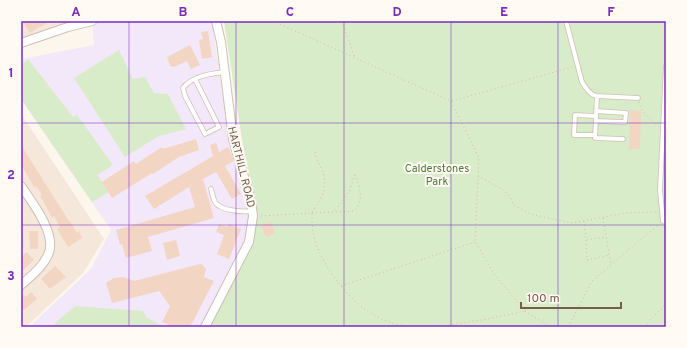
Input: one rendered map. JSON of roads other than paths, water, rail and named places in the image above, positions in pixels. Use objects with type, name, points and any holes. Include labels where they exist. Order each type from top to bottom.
[{"type":"street","points":[[21,44],[66,24],[92,21]]},
{"type":"street","name":"HARTHILL ROAD","points":[[205,327],[249,242],[253,214],[252,201],[233,140],[221,42],[216,21]]},
{"type":"street","points":[[21,186],[44,220],[50,241],[49,255],[37,271],[21,285]]},
{"type":"street","points":[[21,202],[29,197]]},
{"type":"lane","points":[[566,21],[582,82],[586,89],[597,96],[638,98]]},
{"type":"lane","points":[[664,222],[660,190],[666,66]]},
{"type":"lane","points":[[195,79],[219,127],[205,134],[185,96],[183,88],[186,84],[195,79],[204,75],[224,72]]},
{"type":"lane","points":[[595,135],[597,96]]},
{"type":"lane","points":[[596,116],[625,122],[626,113],[596,116],[575,115],[574,135],[595,135],[595,138],[623,139]]},
{"type":"lane","points":[[211,189],[215,202],[219,207],[253,214]]},
{"type":"park label","name":"Calderstones Park","points":[[437,174]]}]
